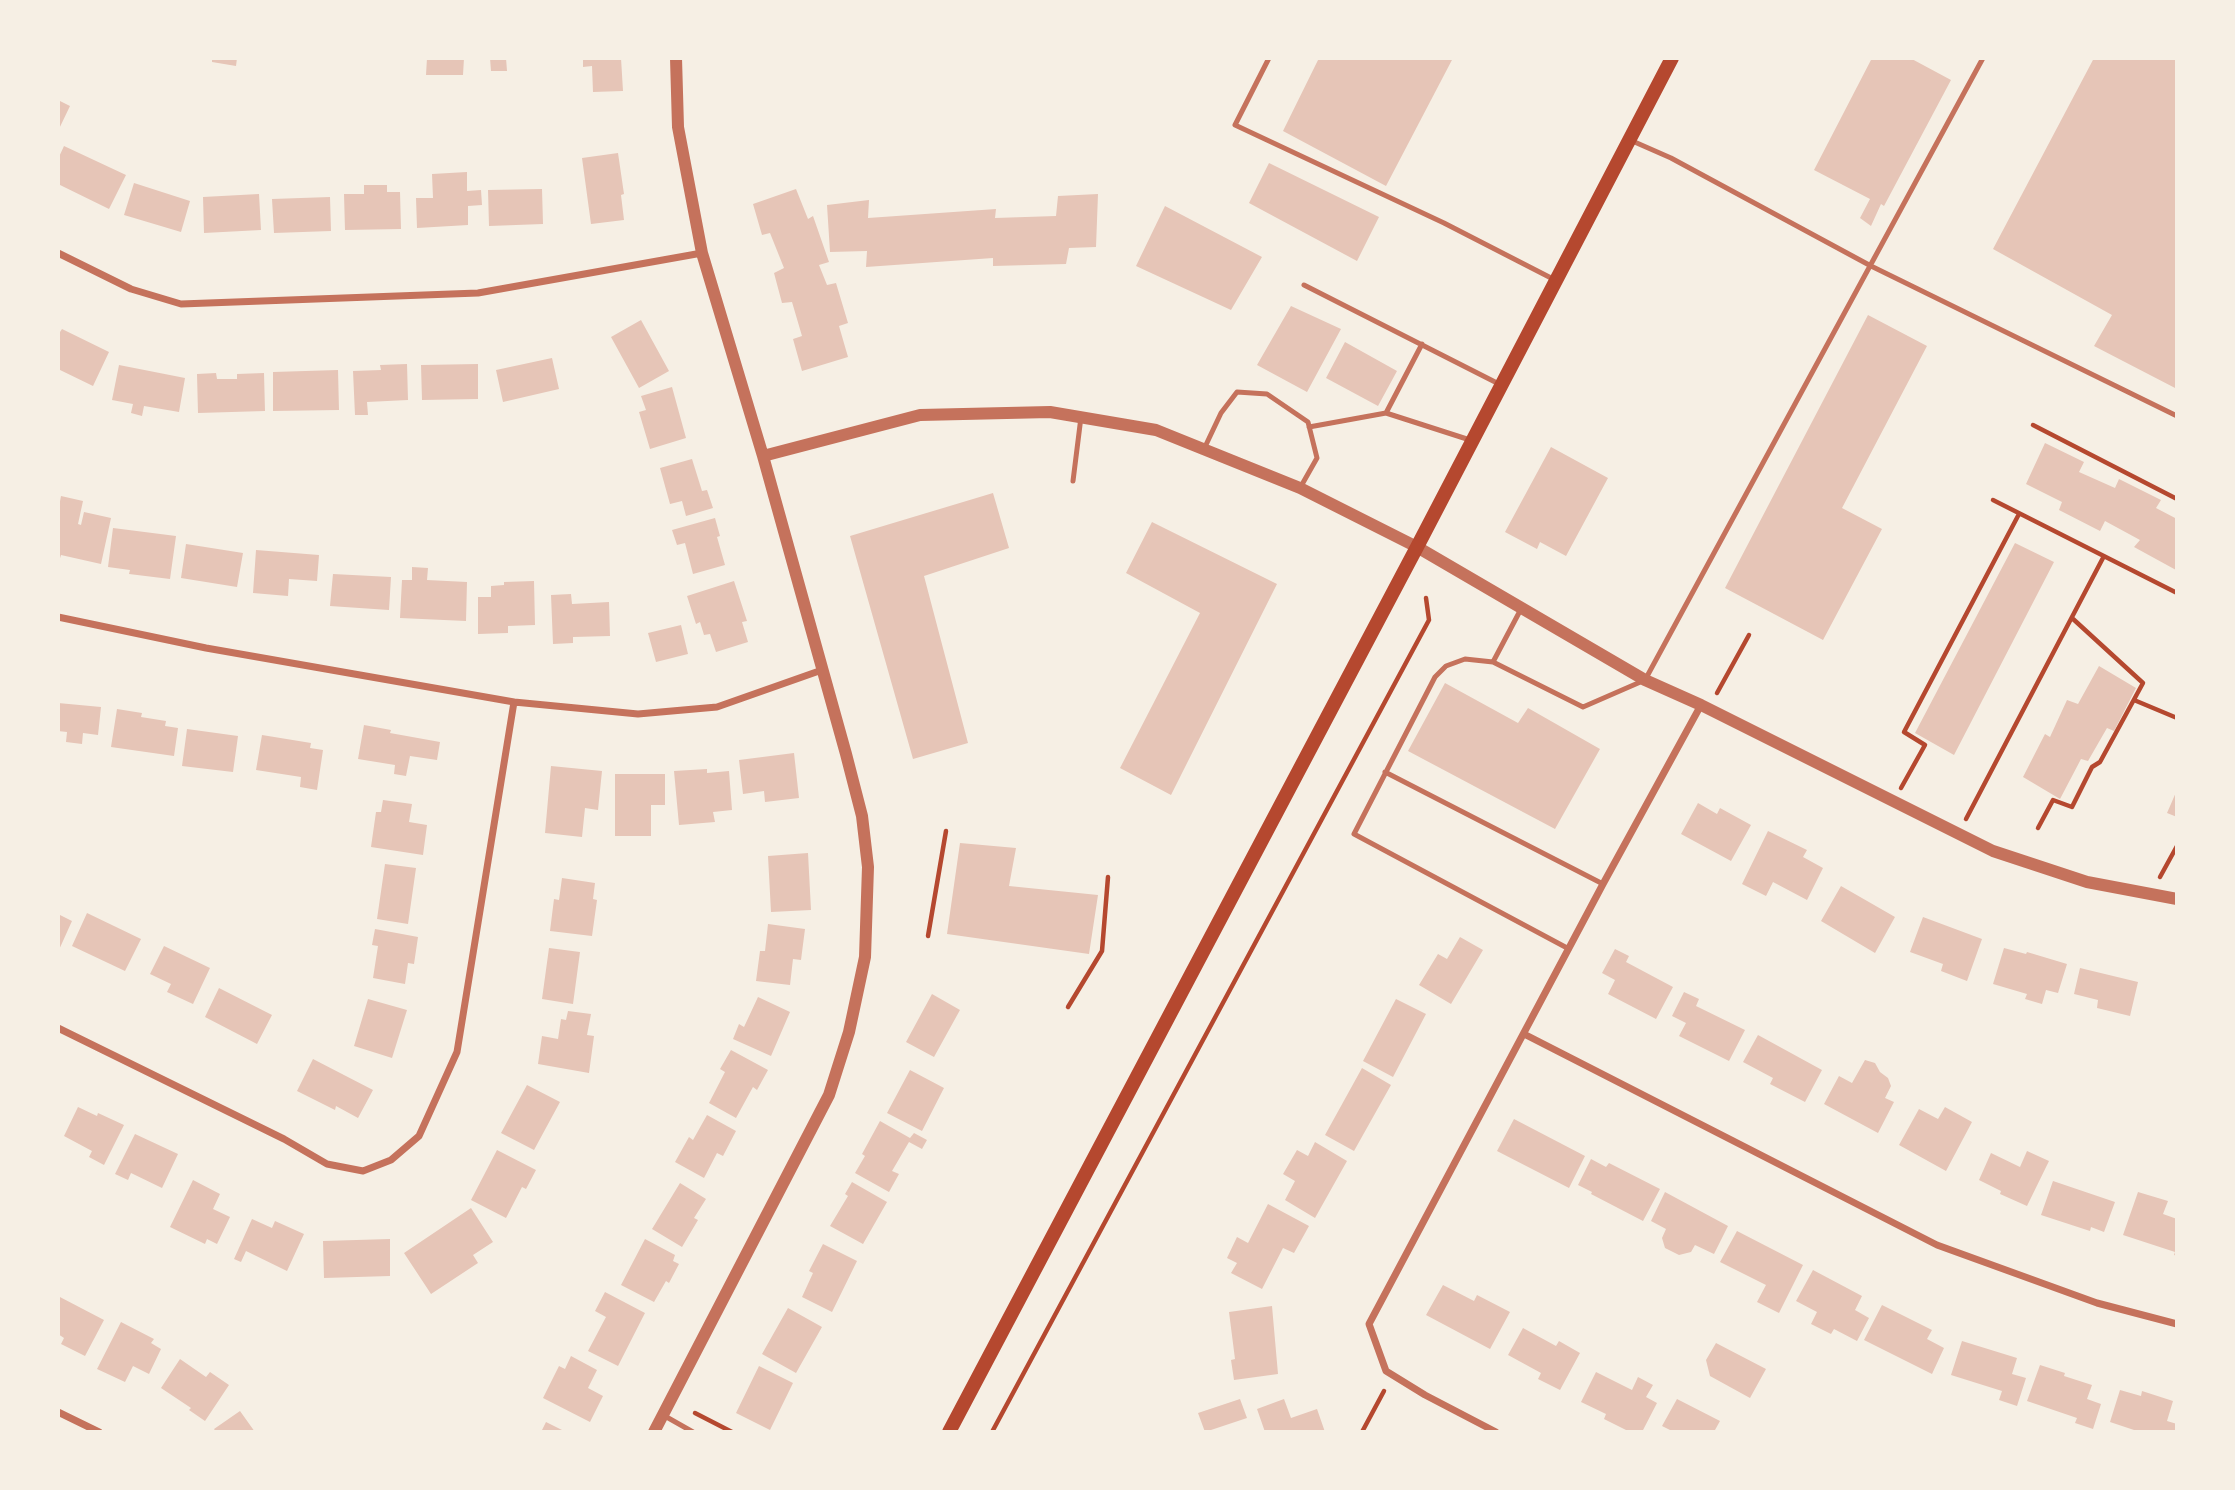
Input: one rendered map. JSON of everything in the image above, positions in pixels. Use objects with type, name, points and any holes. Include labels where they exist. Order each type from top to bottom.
[{"type":"main road","points":[[949,1432],[1672,58]]},
{"type":"street","points":[[654,1432],[829,1094],[849,1032],[865,957],[869,867],[862,816],[764,456],[702,253],[678,127],[676,58]]},
{"type":"street","points":[[58,253],[131,289],[181,304],[478,293],[702,253]]},
{"type":"street","points":[[764,456],[920,415],[1049,412],[1156,430],[1300,488],[1417,547],[1645,680],[1993,851],[2087,882],[2177,899]]},
{"type":"street","points":[[58,617],[206,648],[514,702],[638,714],[717,707],[822,670]]},
{"type":"street","points":[[58,1028],[284,1139],[327,1164],[363,1171],[391,1160],[419,1136],[457,1052],[514,702]]},
{"type":"street","points":[[1496,1432],[1424,1395],[1386,1371],[1369,1324],[1603,884],[1704,707]]},
{"type":"street","points":[[1524,1034],[1937,1245],[2097,1303],[2177,1324]]},
{"type":"street","points":[[58,1412],[99,1432]]},
{"type":"lane","points":[[1269,58],[1235,125],[1444,223],[1556,280]]},
{"type":"lane","points":[[1569,949],[1354,834],[1435,677],[1446,666],[1465,659],[1493,663],[1583,707],[1645,680],[1983,58]]},
{"type":"lane","points":[[1629,140],[1671,158],[1871,266],[2177,416]]},
{"type":"lane","points":[[1304,285],[1501,385]]},
{"type":"lane","points":[[1386,413],[1422,344]]},
{"type":"lane","points":[[1204,449],[1221,412],[1237,392],[1267,394],[1308,422],[1317,457],[1300,488]]},
{"type":"lane","points":[[1309,427],[1386,413],[1472,441]]},
{"type":"lane","points":[[1073,481],[1081,417]]},
{"type":"lane","points":[[1493,663],[1521,608]]},
{"type":"lane","points":[[1385,772],[1603,884]]},
{"type":"lane","points":[[663,1415],[693,1432]]},
{"type":"path","points":[[2033,425],[2177,499]]},
{"type":"path","points":[[1993,500],[2177,593]]},
{"type":"path","points":[[1894,802],[1925,745],[1903,732],[2020,514]]},
{"type":"path","points":[[1959,834],[2104,556]]},
{"type":"path","points":[[992,1432],[1429,620],[1426,598]]},
{"type":"path","points":[[2038,828],[2053,800],[2072,807],[2092,767],[2101,762],[2143,683],[2072,618]]},
{"type":"path","points":[[1704,707],[1729,674],[1749,635]]},
{"type":"path","points":[[2134,700],[2177,718]]},
{"type":"path","points":[[928,936],[946,831]]},
{"type":"path","points":[[2153,894],[2161,873],[2177,846]]},
{"type":"path","points":[[1068,1006],[1102,951],[1108,877]]},
{"type":"path","points":[[1362,1432],[1384,1391]]},
{"type":"path","points":[[695,1413],[732,1432]]},
{"type":"building","points":[[212,58],[237,58],[236,66],[212,62]]},
{"type":"building","points":[[427,58],[464,58],[463,75],[426,75]]},
{"type":"building","points":[[490,58],[506,58],[507,71],[491,71]]},
{"type":"building","points":[[583,58],[621,58],[623,91],[593,92],[592,66],[583,67]]},
{"type":"building","points":[[1319,58],[1453,58],[1386,186],[1283,131]]},
{"type":"building","points":[[1872,58],[1910,58],[1951,80],[1871,226],[1860,218],[1870,199],[1814,170]]},
{"type":"building","points":[[2094,58],[2177,58],[2177,389],[2094,346],[2112,315],[1993,249]]},
{"type":"building","points":[[58,100],[70,106],[58,131]]},
{"type":"building","points":[[64,146],[126,175],[109,209],[58,184],[58,159]]},
{"type":"building","points":[[618,153],[624,194],[621,195],[624,220],[591,224],[582,158]]},
{"type":"building","points":[[1269,163],[1379,217],[1357,261],[1249,203]]},
{"type":"building","points":[[467,172],[467,191],[481,190],[482,205],[468,206],[468,225],[417,228],[416,198],[433,198],[432,174]]},
{"type":"building","points":[[134,183],[190,201],[181,232],[124,215]]},
{"type":"building","points":[[364,185],[387,185],[387,192],[400,192],[401,229],[345,230],[344,194],[364,194]]},
{"type":"building","points":[[542,189],[543,224],[489,226],[488,190]]},
{"type":"building","points":[[796,189],[808,219],[813,216],[829,262],[819,265],[827,285],[836,283],[848,323],[839,326],[848,357],[802,371],[793,339],[802,336],[792,302],[782,303],[774,273],[784,268],[770,233],[762,235],[753,204]]},
{"type":"building","points":[[259,194],[261,230],[204,233],[203,197]]},
{"type":"building","points":[[1098,194],[1096,247],[1069,248],[1066,264],[993,266],[993,258],[866,267],[867,251],[830,252],[827,205],[869,200],[868,218],[996,209],[995,218],[1056,216],[1058,196]]},
{"type":"building","points":[[330,197],[331,231],[274,233],[272,199]]},
{"type":"building","points":[[1165,206],[1262,257],[1231,310],[1136,266]]},
{"type":"building","points":[[1291,306],[1341,329],[1307,392],[1257,365]]},
{"type":"building","points":[[1868,315],[1927,346],[1842,508],[1882,529],[1823,640],[1725,588]]},
{"type":"building","points":[[641,320],[669,371],[639,388],[611,337]]},
{"type":"building","points":[[62,329],[109,352],[93,386],[58,369],[58,335]]},
{"type":"building","points":[[1345,342],[1397,371],[1378,406],[1326,378]]},
{"type":"building","points":[[552,358],[559,389],[503,402],[496,370]]},
{"type":"building","points":[[407,364],[408,400],[367,402],[368,415],[355,415],[353,371],[381,370],[380,365]]},
{"type":"building","points":[[478,364],[478,399],[422,400],[421,365]]},
{"type":"building","points":[[119,365],[185,378],[179,412],[144,406],[142,416],[131,413],[133,404],[112,400]]},
{"type":"building","points":[[338,370],[339,410],[273,411],[273,372]]},
{"type":"building","points":[[216,373],[217,379],[237,379],[237,374],[264,373],[265,411],[198,413],[197,374]]},
{"type":"building","points":[[672,387],[686,438],[650,449],[639,412],[646,410],[641,396]]},
{"type":"building","points":[[2045,443],[2084,462],[2079,472],[2115,488],[2119,479],[2161,500],[2156,508],[2177,519],[2176,570],[2134,547],[2140,540],[2105,521],[2100,531],[2059,510],[2062,502],[2026,484]]},
{"type":"building","points":[[1551,447],[1608,478],[1566,556],[1540,542],[1537,549],[1505,532]]},
{"type":"building","points":[[692,459],[702,491],[707,490],[713,508],[686,516],[682,501],[670,504],[660,468]]},
{"type":"building","points":[[993,493],[1009,548],[924,576],[968,743],[913,759],[850,536]]},
{"type":"building","points":[[61,496],[83,501],[78,524],[81,525],[84,512],[111,518],[101,564],[61,555],[58,565],[58,512]]},
{"type":"building","points":[[715,518],[725,565],[693,574],[685,543],[677,545],[672,530]]},
{"type":"building","points":[[1152,522],[1277,584],[1171,795],[1120,768],[1200,613],[1126,573]]},
{"type":"building","points":[[113,528],[176,536],[170,579],[129,574],[130,570],[108,567]]},
{"type":"building","points":[[2015,543],[2054,562],[1954,755],[1915,733]]},
{"type":"building","points":[[186,544],[243,553],[237,587],[181,578]]},
{"type":"building","points":[[256,550],[319,555],[317,581],[289,579],[288,596],[253,593]]},
{"type":"building","points":[[412,567],[428,568],[427,580],[467,582],[466,621],[400,618],[402,580],[412,580]]},
{"type":"building","points":[[333,574],[391,577],[389,610],[330,606]]},
{"type":"building","points":[[534,581],[535,625],[508,626],[508,633],[478,634],[478,597],[491,597],[491,586],[504,585],[504,582]]},
{"type":"building","points":[[734,581],[747,621],[742,622],[748,642],[716,652],[710,634],[704,635],[700,622],[696,624],[687,596]]},
{"type":"building","points":[[571,594],[572,604],[609,602],[610,636],[573,637],[573,643],[553,644],[551,595]]},
{"type":"building","points":[[681,625],[688,654],[656,662],[648,633]]},
{"type":"building","points":[[2099,666],[2136,688],[2114,731],[2107,728],[2088,761],[2081,759],[2060,799],[2023,777],[2045,734],[2050,737],[2067,700],[2078,704]]},
{"type":"building","points":[[1445,683],[1518,723],[1528,708],[1600,749],[1555,829],[1408,751]]},
{"type":"building","points":[[58,703],[101,707],[98,735],[83,733],[82,744],[66,742],[67,732],[58,731]]},
{"type":"building","points":[[117,709],[142,713],[141,717],[166,721],[165,726],[178,728],[174,756],[111,747]]},
{"type":"building","points":[[364,725],[391,730],[390,733],[440,742],[437,760],[410,756],[406,776],[394,774],[395,765],[358,759]]},
{"type":"building","points":[[187,729],[238,736],[233,772],[182,766]]},
{"type":"building","points":[[262,735],[311,743],[310,748],[323,750],[317,790],[300,787],[301,777],[256,770]]},
{"type":"building","points":[[794,753],[799,798],[765,802],[764,791],[743,794],[739,760]]},
{"type":"building","points":[[551,766],[602,771],[598,810],[585,808],[582,837],[545,833]]},
{"type":"building","points":[[707,769],[707,773],[729,771],[732,810],[713,812],[715,822],[679,825],[674,771]]},
{"type":"building","points":[[615,774],[665,774],[665,805],[651,805],[651,836],[615,836]]},
{"type":"building","points":[[2177,790],[2177,817],[2167,813]]},
{"type":"building","points":[[383,800],[412,804],[409,822],[427,825],[423,855],[371,847],[376,812],[381,812]]},
{"type":"building","points":[[1698,803],[1717,814],[1720,808],[1751,825],[1731,861],[1681,834]]},
{"type":"building","points":[[1768,831],[1807,850],[1803,857],[1823,868],[1807,900],[1773,882],[1766,896],[1742,884]]},
{"type":"building","points":[[960,843],[1016,848],[1009,886],[1098,895],[1089,954],[947,934]]},
{"type":"building","points":[[808,853],[811,910],[771,912],[768,856]]},
{"type":"building","points":[[385,864],[416,868],[408,924],[377,919]]},
{"type":"building","points":[[562,878],[595,883],[593,899],[597,900],[592,936],[550,931],[554,899],[559,900]]},
{"type":"building","points":[[1841,886],[1895,917],[1875,953],[1821,921]]},
{"type":"building","points":[[87,913],[141,939],[125,971],[72,946]]},
{"type":"building","points":[[58,914],[72,921],[58,952]]},
{"type":"building","points":[[1923,917],[1982,939],[1967,981],[1941,971],[1943,964],[1910,952]]},
{"type":"building","points":[[768,924],[805,929],[801,960],[793,959],[790,985],[756,981],[760,951],[765,951]]},
{"type":"building","points":[[375,929],[418,937],[414,964],[408,963],[405,984],[373,978],[378,946],[372,945]]},
{"type":"building","points":[[1460,937],[1483,950],[1451,1004],[1419,985],[1438,954],[1447,959]]},
{"type":"building","points":[[164,946],[210,968],[193,1004],[167,992],[171,984],[150,974]]},
{"type":"building","points":[[549,948],[580,952],[573,1004],[542,999]]},
{"type":"building","points":[[2004,948],[2067,964],[2058,993],[2046,990],[2042,1004],[2025,999],[2027,994],[1993,984]]},
{"type":"building","points":[[1615,949],[1629,956],[1626,962],[1673,987],[1656,1019],[1608,994],[1615,980],[1602,973]]},
{"type":"building","points":[[2080,968],[2138,982],[2130,1016],[2097,1008],[2098,1000],[2074,994]]},
{"type":"building","points":[[219,988],[272,1015],[257,1044],[205,1017]]},
{"type":"building","points":[[1684,992],[1699,999],[1696,1006],[1745,1030],[1729,1061],[1679,1036],[1686,1023],[1672,1016]]},
{"type":"building","points":[[932,994],[960,1010],[934,1057],[906,1042]]},
{"type":"building","points":[[758,997],[790,1012],[771,1056],[733,1039],[739,1024],[744,1027]]},
{"type":"building","points":[[368,999],[407,1010],[392,1058],[354,1046]]},
{"type":"building","points":[[1396,999],[1426,1014],[1393,1077],[1363,1061]]},
{"type":"building","points":[[568,1011],[591,1014],[587,1035],[594,1036],[589,1073],[538,1064],[542,1036],[558,1039],[561,1019],[566,1020]]},
{"type":"building","points":[[1758,1035],[1822,1070],[1805,1102],[1770,1084],[1773,1078],[1743,1062]]},
{"type":"building","points":[[731,1050],[768,1070],[757,1090],[753,1087],[736,1118],[709,1103],[725,1072],[720,1069]]},
{"type":"building","points":[[313,1059],[373,1090],[358,1118],[297,1091]]},
{"type":"building","points":[[1865,1060],[1875,1063],[1880,1072],[1888,1078],[1891,1086],[1885,1098],[1894,1102],[1878,1133],[1824,1104],[1839,1076],[1852,1083]]},
{"type":"building","points":[[1362,1068],[1391,1085],[1354,1151],[1325,1135]]},
{"type":"building","points":[[910,1070],[944,1088],[922,1131],[887,1113]]},
{"type":"building","points":[[527,1085],[560,1102],[534,1150],[501,1133]]},
{"type":"building","points":[[78,1107],[124,1125],[104,1165],[89,1157],[92,1151],[64,1136]]},
{"type":"building","points":[[1945,1107],[1972,1122],[1946,1171],[1899,1145],[1919,1109],[1938,1119]]},
{"type":"building","points":[[707,1115],[736,1131],[723,1156],[717,1153],[704,1178],[675,1162],[689,1137],[693,1140]]},
{"type":"building","points":[[1514,1119],[1585,1156],[1569,1188],[1497,1151]]},
{"type":"building","points":[[880,1121],[910,1138],[914,1133],[927,1140],[922,1149],[909,1142],[892,1171],[899,1174],[889,1192],[855,1173]]},
{"type":"building","points":[[135,1134],[178,1154],[162,1188],[131,1173],[128,1180],[115,1174]]},
{"type":"building","points":[[1315,1142],[1347,1161],[1315,1218],[1285,1200],[1295,1181],[1283,1174],[1297,1150],[1308,1156]]},
{"type":"building","points":[[497,1150],[536,1170],[526,1189],[522,1187],[506,1218],[471,1200]]},
{"type":"building","points":[[2027,1151],[2049,1161],[2027,1206],[2000,1194],[2001,1191],[1979,1180],[1991,1153],[2020,1167]]},
{"type":"building","points":[[1591,1159],[1606,1167],[1609,1163],[1660,1189],[1643,1221],[1578,1185]]},
{"type":"building","points":[[193,1180],[220,1194],[213,1209],[230,1217],[217,1244],[207,1239],[205,1244],[170,1227]]},
{"type":"building","points":[[2053,1181],[2115,1202],[2104,1232],[2091,1227],[2090,1231],[2041,1215]]},
{"type":"building","points":[[852,1182],[887,1202],[863,1244],[830,1226],[848,1196],[845,1194]]},
{"type":"building","points":[[680,1183],[706,1199],[694,1218],[698,1220],[682,1247],[652,1229]]},
{"type":"building","points":[[1665,1192],[1728,1226],[1714,1254],[1695,1245],[1691,1252],[1679,1255],[1665,1248],[1662,1238],[1666,1229],[1651,1221]]},
{"type":"building","points":[[2138,1192],[2168,1201],[2163,1214],[2177,1219],[2177,1256],[2174,1255],[2175,1252],[2123,1235]]},
{"type":"building","points":[[1268,1204],[1309,1226],[1294,1253],[1283,1248],[1262,1289],[1231,1273],[1237,1263],[1227,1258],[1237,1237],[1248,1243]]},
{"type":"building","points":[[471,1208],[493,1242],[473,1255],[478,1263],[431,1294],[404,1253]]},
{"type":"building","points":[[252,1219],[272,1228],[275,1221],[304,1234],[287,1271],[246,1251],[241,1262],[234,1259]]},
{"type":"building","points":[[1737,1231],[1803,1265],[1779,1313],[1757,1302],[1766,1285],[1720,1262]]},
{"type":"building","points":[[390,1239],[390,1276],[324,1278],[323,1241]]},
{"type":"building","points":[[645,1239],[675,1255],[673,1261],[679,1264],[654,1302],[621,1285]]},
{"type":"building","points":[[823,1244],[857,1261],[832,1312],[802,1297],[813,1273],[809,1271]]},
{"type":"building","points":[[1813,1270],[1862,1296],[1855,1310],[1869,1318],[1857,1341],[1834,1329],[1831,1334],[1811,1324],[1817,1312],[1796,1301]]},
{"type":"building","points":[[1443,1285],[1474,1301],[1477,1295],[1510,1312],[1490,1349],[1426,1315]]},
{"type":"building","points":[[605,1292],[645,1313],[618,1366],[588,1351],[606,1317],[595,1311]]},
{"type":"building","points":[[58,1296],[104,1320],[85,1356],[61,1344],[64,1338],[58,1334]]},
{"type":"building","points":[[1882,1305],[1932,1330],[1927,1339],[1944,1348],[1932,1374],[1864,1340]]},
{"type":"building","points":[[1272,1306],[1278,1374],[1234,1380],[1231,1360],[1235,1359],[1229,1312]]},
{"type":"building","points":[[788,1308],[822,1327],[796,1373],[762,1354]]},
{"type":"building","points":[[121,1322],[154,1339],[151,1343],[161,1349],[149,1374],[133,1366],[125,1382],[97,1369]]},
{"type":"building","points":[[1523,1328],[1556,1346],[1559,1341],[1580,1353],[1560,1390],[1538,1379],[1541,1373],[1508,1355]]},
{"type":"building","points":[[1962,1341],[2017,1358],[2012,1374],[2026,1378],[2017,1406],[1999,1400],[2002,1391],[1951,1375]]},
{"type":"building","points":[[1716,1343],[1766,1369],[1750,1398],[1710,1376],[1706,1360]]},
{"type":"building","points":[[571,1356],[597,1370],[588,1388],[603,1396],[590,1422],[543,1398],[559,1366],[565,1369]]},
{"type":"building","points":[[180,1359],[206,1377],[210,1372],[229,1385],[205,1421],[161,1388]]},
{"type":"building","points":[[2040,1365],[2092,1385],[2087,1399],[2101,1404],[2093,1429],[2075,1423],[2077,1418],[2027,1401]]},
{"type":"building","points":[[759,1366],[793,1383],[770,1430],[736,1413]]},
{"type":"building","points":[[1596,1372],[1632,1390],[1638,1377],[1653,1385],[1646,1397],[1657,1403],[1642,1432],[1630,1432],[1604,1419],[1606,1414],[1581,1402]]},
{"type":"building","points":[[2120,1390],[2141,1396],[2142,1391],[2173,1401],[2167,1421],[2177,1424],[2177,1432],[2136,1432],[2110,1422]]},
{"type":"building","points":[[1240,1399],[1247,1418],[1205,1432],[1198,1413]]},
{"type":"building","points":[[1284,1399],[1291,1418],[1317,1409],[1325,1432],[1265,1432],[1257,1409]]},
{"type":"building","points":[[1677,1399],[1720,1421],[1715,1430],[1720,1432],[1674,1432],[1662,1426]]},
{"type":"building","points":[[240,1411],[255,1432],[216,1432],[214,1429]]},
{"type":"building","points":[[546,1422],[566,1432],[541,1432]]}]
